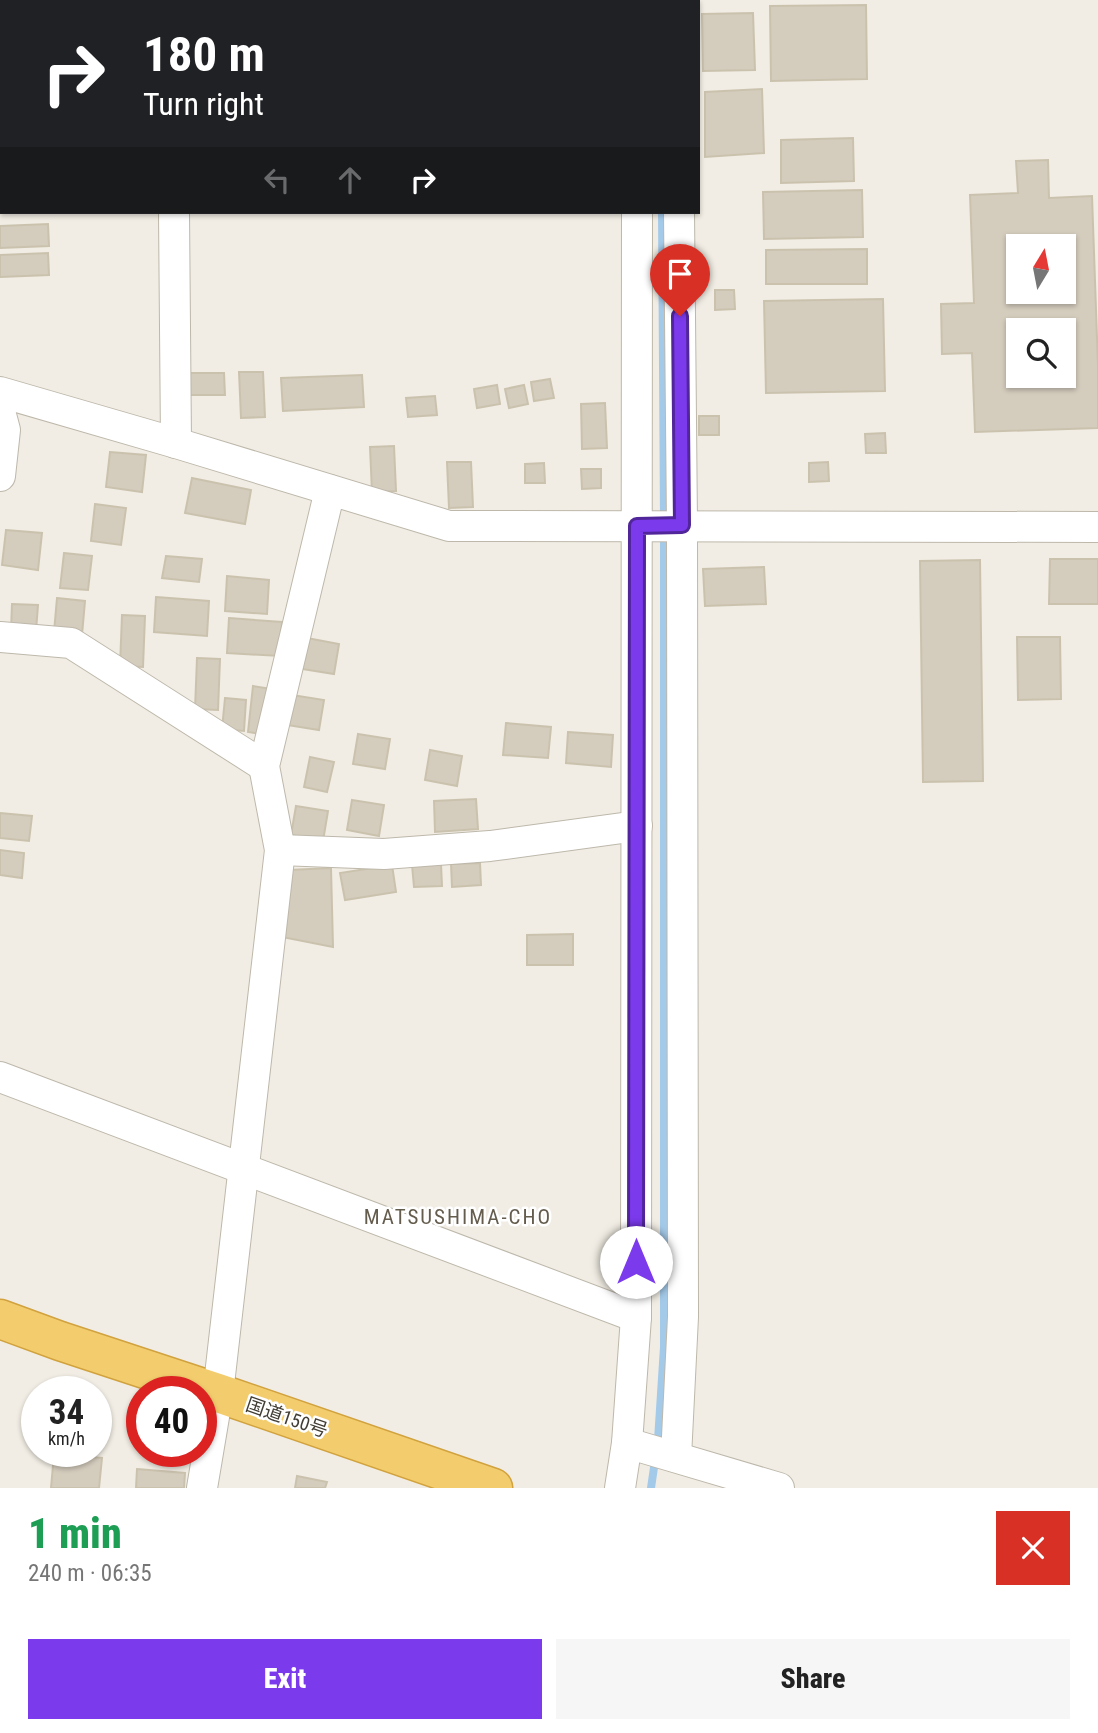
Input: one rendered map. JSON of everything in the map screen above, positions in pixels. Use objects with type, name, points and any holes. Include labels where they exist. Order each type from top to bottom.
[{"type":"highway","name":"国道150号","points":[[0,1319],[493,1488]]},
{"type":"street","points":[[174,214],[176,443]]},
{"type":"street","points":[[638,214],[660,526],[683,1317],[676,1457]]},
{"type":"street","points":[[620,1488],[627,1443],[636,1317],[636,826],[660,526],[680,214]]},
{"type":"street","points":[[0,392],[449,526],[1098,527]]},
{"type":"street","points":[[0,411],[5,430],[0,476]]},
{"type":"street","points":[[202,1488],[218,1393],[280,850],[264,766],[330,490]]},
{"type":"street","points":[[0,636],[71,643],[264,766]]},
{"type":"street","points":[[280,850],[384,854],[490,846],[636,826]]},
{"type":"street","points":[[0,1077],[636,1317]]},
{"type":"street","points":[[627,1443],[779,1488]]},
{"type":"building","points":[[866,5],[867,79],[771,81],[770,6]]},
{"type":"building","points":[[753,13],[755,70],[703,71],[702,14]]},
{"type":"building","points":[[762,89],[764,153],[705,157],[705,92]]},
{"type":"building","points":[[853,138],[854,181],[781,183],[781,140]]},
{"type":"building","points":[[1048,160],[1049,198],[1092,196],[1098,428],[975,432],[972,353],[942,354],[941,304],[974,303],[970,195],[1018,193],[1016,161]]},
{"type":"building","points":[[862,190],[863,237],[764,239],[763,192]]},
{"type":"building","points":[[48,224],[49,246],[0,248],[0,226]]},
{"type":"building","points":[[867,249],[867,284],[766,284],[766,250]]},
{"type":"building","points":[[48,253],[49,275],[0,277],[0,255]]},
{"type":"building","points":[[715,290],[734,290],[735,309],[715,310]]},
{"type":"building","points":[[883,299],[885,391],[766,393],[764,301]]},
{"type":"building","points":[[239,372],[263,372],[265,417],[241,418]]},
{"type":"building","points":[[189,373],[224,373],[225,395],[190,395]]},
{"type":"building","points":[[362,375],[364,407],[283,411],[281,378]]},
{"type":"building","points":[[550,379],[554,398],[534,401],[531,382]]},
{"type":"building","points":[[497,385],[500,404],[477,408],[474,389]]},
{"type":"building","points":[[524,385],[528,404],[509,408],[505,389]]},
{"type":"building","points":[[435,396],[437,415],[408,417],[406,398]]},
{"type":"building","points":[[605,403],[607,448],[582,449],[581,404]]},
{"type":"building","points":[[699,416],[719,416],[719,435],[699,435]]},
{"type":"building","points":[[885,433],[886,453],[866,453],[865,434]]},
{"type":"building","points":[[394,446],[396,491],[372,492],[370,447]]},
{"type":"building","points":[[110,452],[146,455],[142,492],[106,487]]},
{"type":"building","points":[[447,462],[471,462],[473,507],[449,508]]},
{"type":"building","points":[[828,462],[829,481],[809,482],[809,463]]},
{"type":"building","points":[[544,463],[545,483],[525,483],[525,464]]},
{"type":"building","points":[[581,469],[601,469],[601,488],[582,489]]},
{"type":"building","points":[[192,478],[251,490],[245,524],[185,513]]},
{"type":"building","points":[[95,504],[126,508],[121,545],[91,541]]},
{"type":"building","points":[[6,530],[42,533],[38,570],[2,565]]},
{"type":"building","points":[[64,553],[92,556],[88,590],[60,588]]},
{"type":"building","points":[[166,556],[202,559],[199,582],[162,578]]},
{"type":"building","points":[[1050,559],[1098,559],[1098,604],[1049,604]]},
{"type":"building","points":[[980,560],[983,781],[923,782],[920,561]]},
{"type":"building","points":[[764,567],[766,604],[705,606],[703,569]]},
{"type":"building","points":[[227,576],[269,580],[267,614],[225,611]]},
{"type":"building","points":[[156,597],[209,601],[207,636],[154,632]]},
{"type":"building","points":[[57,598],[85,601],[82,635],[54,632]]},
{"type":"building","points":[[12,604],[38,605],[36,631],[11,630]]},
{"type":"building","points":[[122,615],[145,616],[143,667],[120,666]]},
{"type":"building","points":[[229,618],[282,622],[280,656],[227,653]]},
{"type":"building","points":[[1017,637],[1060,637],[1061,699],[1018,700]]},
{"type":"building","points":[[307,638],[339,644],[334,674],[302,669]]},
{"type":"building","points":[[197,658],[220,659],[218,710],[195,709]]},
{"type":"building","points":[[253,686],[272,689],[267,735],[248,732]]},
{"type":"building","points":[[292,695],[324,700],[319,730],[287,725]]},
{"type":"building","points":[[225,698],[246,700],[244,731],[222,729]]},
{"type":"building","points":[[506,723],[551,727],[548,758],[503,755]]},
{"type":"building","points":[[568,732],[613,735],[611,767],[566,763]]},
{"type":"building","points":[[358,734],[390,739],[385,769],[353,764]]},
{"type":"building","points":[[430,750],[462,756],[457,786],[425,780]]},
{"type":"building","points":[[310,757],[334,762],[327,792],[304,787]]},
{"type":"building","points":[[476,799],[478,829],[435,832],[434,801]]},
{"type":"building","points":[[352,800],[384,805],[379,836],[347,830]]},
{"type":"building","points":[[296,806],[328,811],[323,841],[291,835]]},
{"type":"building","points":[[0,813],[32,816],[29,841],[0,838]]},
{"type":"building","points":[[0,850],[24,853],[22,878],[0,875]]},
{"type":"building","points":[[480,863],[481,885],[452,887],[451,864]]},
{"type":"building","points":[[441,864],[442,886],[414,887],[412,865]]},
{"type":"building","points":[[392,865],[396,892],[345,900],[340,873]]},
{"type":"building","points":[[331,868],[333,947],[282,937],[289,870]]},
{"type":"building","points":[[573,934],[573,965],[527,965],[527,935]]},
{"type":"building","points":[[53,1467],[101,1467],[99,1488],[51,1488]]},
{"type":"building","points":[[137,1469],[185,1473],[184,1488],[136,1488]]},
{"type":"building","points":[[297,1476],[327,1482],[325,1488],[295,1488]]},
{"type":"waterway","points":[[662,214],[664,520]]},
{"type":"waterway","points":[[651,1488],[658,1440],[664,1347],[664,533]]},
{"type":"district","name":"MATSUSHIMA-CHO","points":[[458,1217]]},
{"type":"route","points":[[636,1262],[637,526],[682,525],[680,316]]}]
